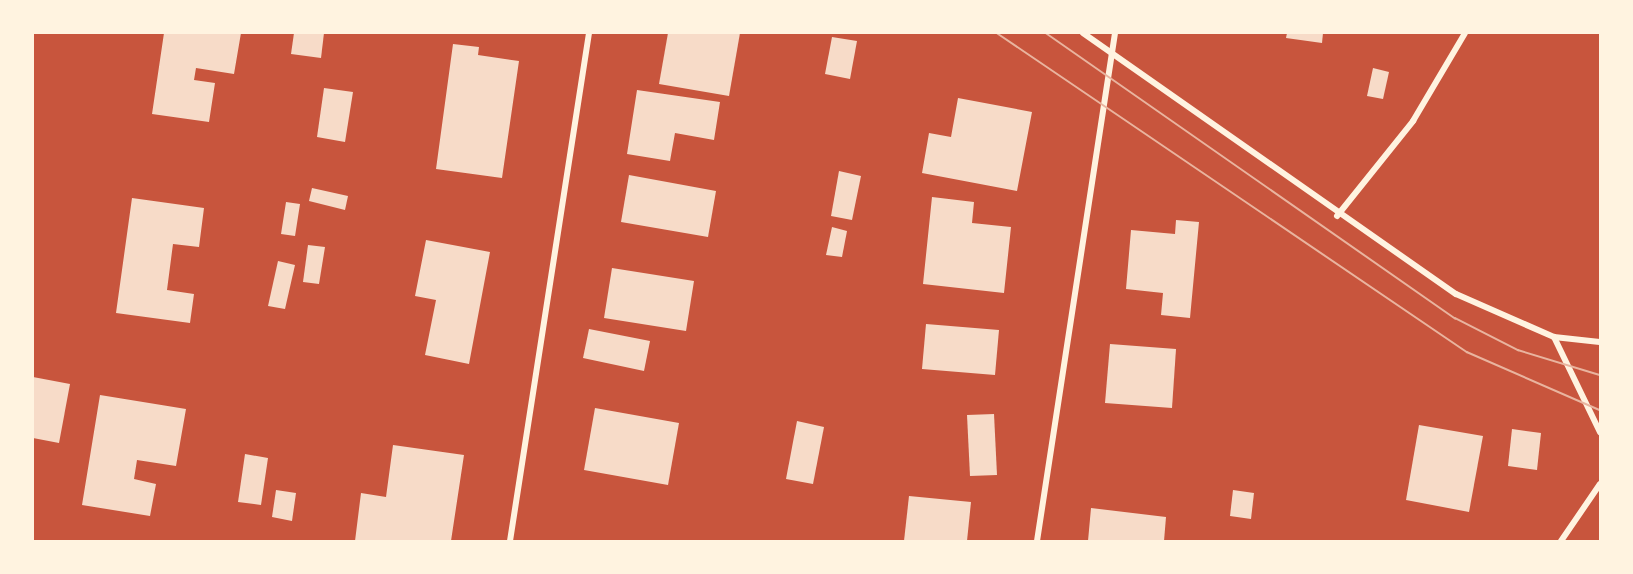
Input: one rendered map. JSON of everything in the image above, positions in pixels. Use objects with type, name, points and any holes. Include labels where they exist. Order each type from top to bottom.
[{"type":"street","points":[[510,541],[589,33]]},
{"type":"street","points":[[1083,33],[1337,216],[1456,294],[1554,337],[1600,342]]},
{"type":"street","points":[[1037,541],[1114,33]]},
{"type":"street","points":[[1337,216],[1413,121],[1465,33]]},
{"type":"street","points":[[1554,337],[1600,432]]},
{"type":"street","points":[[1561,541],[1600,484]]},
{"type":"building","points":[[164,33],[241,33],[234,74],[196,68],[194,80],[215,83],[209,122],[152,114]]},
{"type":"building","points":[[294,33],[324,33],[321,58],[291,54]]},
{"type":"building","points":[[668,33],[740,33],[729,96],[659,84]]},
{"type":"building","points":[[1287,33],[1323,33],[1322,43],[1286,38]]},
{"type":"building","points":[[832,37],[857,41],[850,79],[825,74]]},
{"type":"building","points":[[453,44],[479,47],[478,55],[519,61],[502,178],[436,169]]},
{"type":"building","points":[[1373,68],[1389,72],[1383,99],[1367,96]]},
{"type":"building","points":[[324,88],[353,92],[345,142],[317,137]]},
{"type":"building","points":[[637,90],[720,102],[714,140],[675,133],[670,161],[627,154]]},
{"type":"building","points":[[958,98],[1032,112],[1017,191],[922,173],[929,133],[951,137]]},
{"type":"building","points":[[839,171],[861,176],[852,220],[831,216]]},
{"type":"building","points":[[629,175],[716,191],[708,237],[621,222]]},
{"type":"building","points":[[312,188],[348,196],[345,210],[309,201]]},
{"type":"building","points":[[932,197],[974,202],[972,223],[1011,227],[1004,293],[923,284]]},
{"type":"building","points":[[132,198],[204,208],[199,247],[173,244],[167,290],[194,294],[190,323],[116,313]]},
{"type":"building","points":[[286,202],[300,204],[295,236],[281,234]]},
{"type":"building","points":[[1176,220],[1199,222],[1190,318],[1161,315],[1163,293],[1126,289],[1131,230],[1175,234]]},
{"type":"building","points":[[832,227],[847,231],[842,257],[826,255]]},
{"type":"building","points":[[426,240],[490,252],[469,364],[425,355],[436,300],[415,296]]},
{"type":"building","points":[[308,245],[325,247],[319,284],[303,282]]},
{"type":"building","points":[[278,261],[295,265],[285,309],[268,306]]},
{"type":"building","points":[[612,268],[694,281],[686,331],[604,318]]},
{"type":"building","points":[[926,324],[999,330],[995,375],[922,369]]},
{"type":"building","points":[[589,329],[650,341],[644,371],[583,358]]},
{"type":"building","points":[[1110,344],[1176,349],[1172,408],[1105,403]]},
{"type":"building","points":[[33,377],[70,384],[59,443],[33,438]]},
{"type":"building","points":[[100,395],[186,409],[176,466],[137,460],[134,479],[156,484],[150,516],[82,505]]},
{"type":"building","points":[[595,408],[679,423],[668,485],[584,470]]},
{"type":"building","points":[[994,414],[997,475],[970,476],[967,415]]},
{"type":"building","points":[[797,421],[824,427],[813,484],[786,479]]},
{"type":"building","points":[[1419,425],[1483,436],[1469,512],[1406,500]]},
{"type":"building","points":[[1512,429],[1541,433],[1537,470],[1508,466]]},
{"type":"building","points":[[393,445],[464,455],[451,541],[355,541],[361,493],[386,497]]},
{"type":"building","points":[[245,454],[268,458],[261,505],[238,502]]},
{"type":"building","points":[[276,490],[296,493],[292,521],[272,517]]},
{"type":"building","points":[[1233,490],[1254,493],[1251,519],[1230,516]]},
{"type":"building","points":[[909,496],[971,502],[967,541],[904,541]]},
{"type":"building","points":[[1091,508],[1166,517],[1164,541],[1088,541]]},
{"type":"tram line","points":[[997,33],[1467,352],[1600,410]]},
{"type":"tram line","points":[[1046,33],[1455,318],[1518,350],[1600,375]]}]
